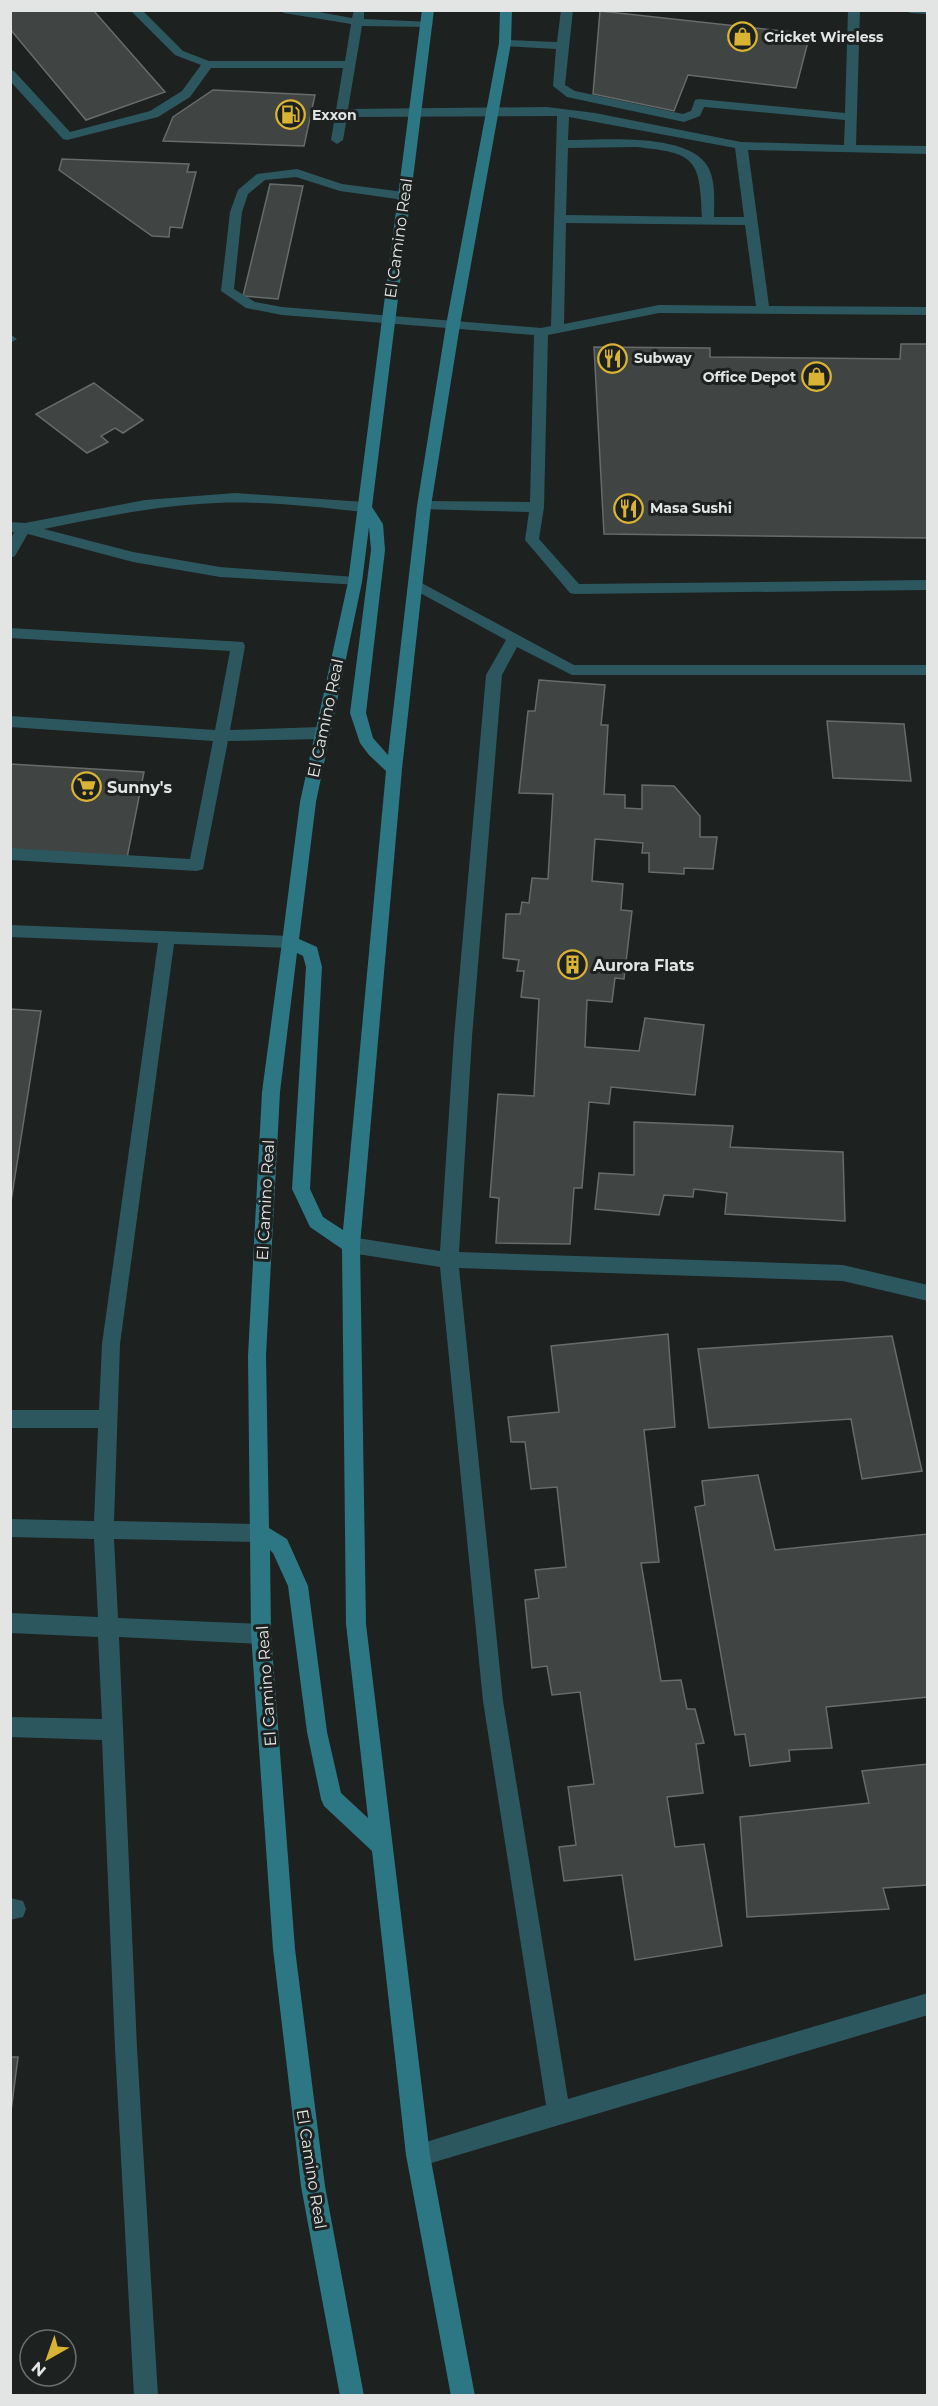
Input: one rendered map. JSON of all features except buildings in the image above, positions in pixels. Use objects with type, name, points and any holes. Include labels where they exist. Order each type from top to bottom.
[{"type":"main road","name":"El Camino Real","points":[[352,2396],[313,2186],[285,1961],[261,1634],[257,1356],[271,1092],[290,942],[308,802],[355,582],[428,10]]},
{"type":"main road","points":[[463,2396],[418,2156],[356,1624],[351,1245],[394,770],[424,506],[453,325],[505,43],[506,10]]},
{"type":"main road","points":[[364,507],[376,524],[378,550],[358,713],[361,733],[373,751],[394,770]]},
{"type":"main road","points":[[290,942],[311,952],[314,967],[301,1189],[316,1222],[351,1245]]},
{"type":"main road","points":[[260,1533],[280,1546],[298,1586],[317,1732],[332,1799],[382,1846]]},
{"type":"street","points":[[135,10],[179,54],[208,64],[351,65]]},
{"type":"street","points":[[284,10],[428,24]]},
{"type":"street","points":[[567,10],[559,86],[571,93],[684,118],[696,113],[699,103],[852,117]]},
{"type":"street","points":[[850,149],[854,10]]},
{"type":"street","points":[[910,10],[927,11]]},
{"type":"street","points":[[337,140],[358,16]]},
{"type":"street","points":[[505,43],[562,46]]},
{"type":"street","points":[[10,73],[67,136],[154,114],[186,94],[208,64]]},
{"type":"street","points":[[636,125],[645,109]]},
{"type":"street","points":[[343,112],[563,113],[741,146],[927,150]]},
{"type":"street","points":[[557,329],[563,113]]},
{"type":"street","points":[[562,144],[649,145],[689,155],[702,166],[706,178],[708,220]]},
{"type":"street","points":[[741,146],[763,310]]},
{"type":"street","points":[[404,196],[340,187],[297,173],[261,177],[242,193],[237,212],[227,291],[251,305],[282,311],[541,332],[659,309],[927,311]]},
{"type":"street","points":[[560,219],[751,221]]},
{"type":"street","points":[[541,332],[537,507],[532,540],[574,589],[927,585]]},
{"type":"street","points":[[17,527],[150,504],[215,498],[273,498],[364,507]]},
{"type":"street","points":[[424,506],[537,507]]},
{"type":"street","points":[[10,553],[17,527]]},
{"type":"street","points":[[17,527],[133,557],[210,570],[355,582]]},
{"type":"street","points":[[416,585],[572,670],[927,670]]},
{"type":"street","points":[[10,633],[238,646],[197,864],[10,854]]},
{"type":"street","points":[[514,639],[494,675],[464,1026],[449,1260],[493,1701],[559,2113]]},
{"type":"street","points":[[10,721],[222,736],[321,733]]},
{"type":"street","points":[[10,931],[290,942]]},
{"type":"street","points":[[146,2396],[126,2059],[104,1530],[111,1344],[167,937]]},
{"type":"street","points":[[351,1245],[449,1260],[843,1273],[927,1293]]},
{"type":"street","points":[[10,1419],[109,1419]]},
{"type":"street","points":[[10,1528],[260,1533]]},
{"type":"street","points":[[10,1623],[261,1634]]},
{"type":"street","points":[[10,1727],[112,1730]]},
{"type":"street","points":[[418,2156],[927,2004]]},
{"type":"place","name":"Cricket Wireless","points":[[743,37]]},
{"type":"place","name":"Exxon","points":[[291,115]]},
{"type":"place","name":"Subway","points":[[613,358]]},
{"type":"place","name":"Office Depot","points":[[817,377]]},
{"type":"place","name":"Masa Sushi","points":[[629,508]]},
{"type":"place","name":"Sunny's","points":[[86,787]]},
{"type":"place","name":"Aurora Flats","points":[[572,965]]}]
